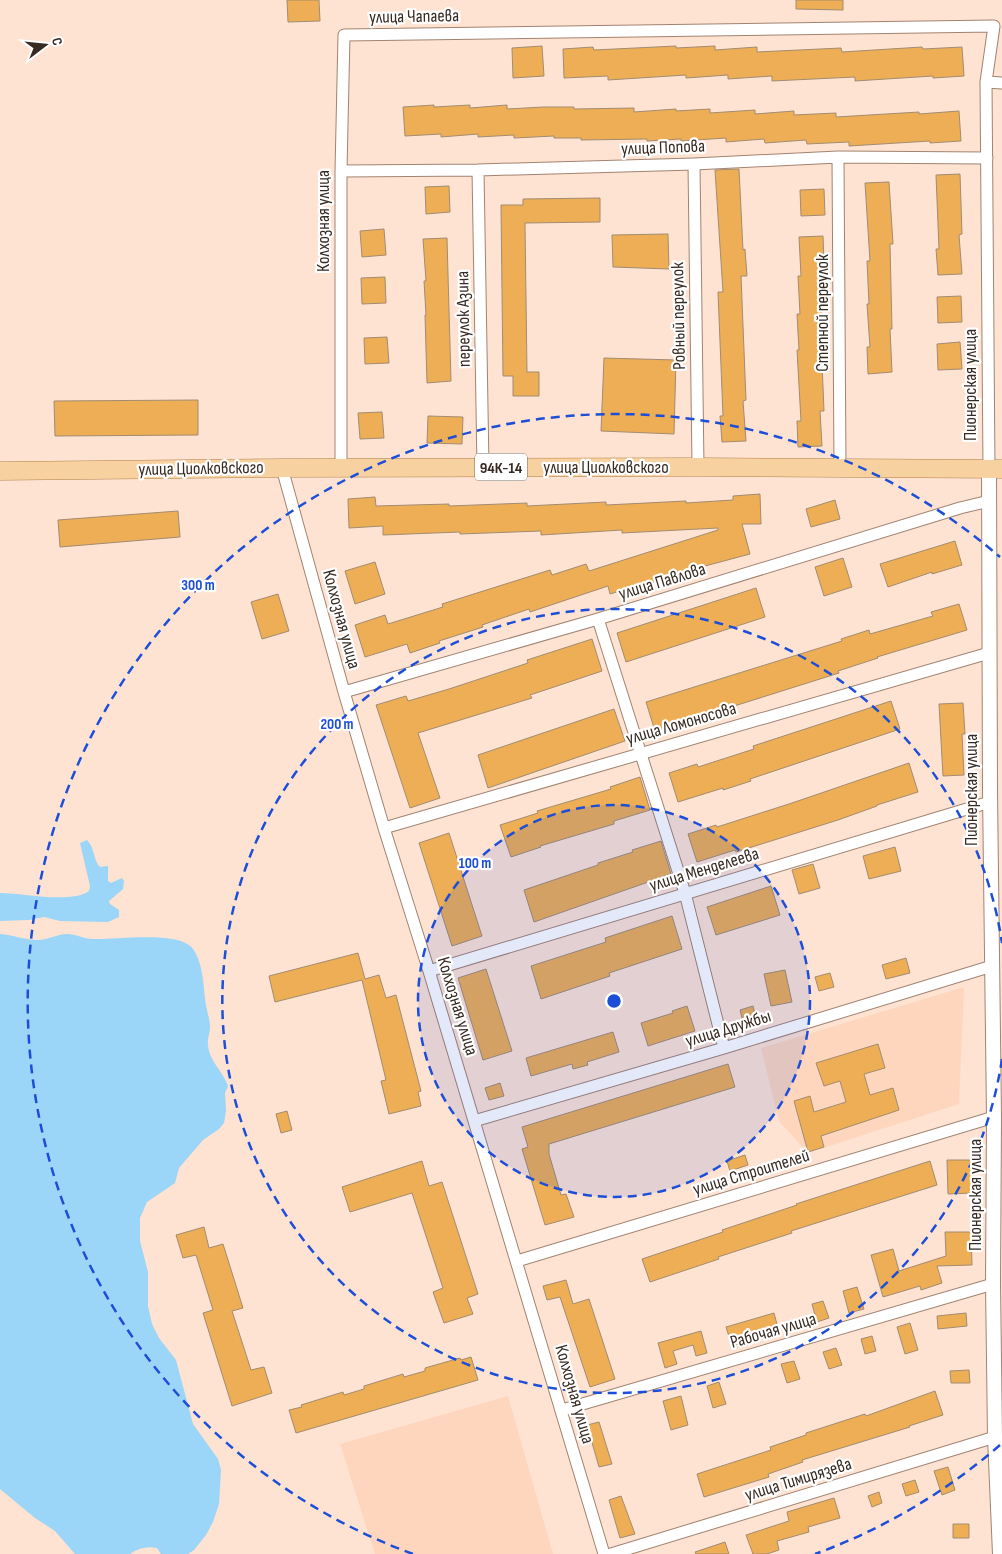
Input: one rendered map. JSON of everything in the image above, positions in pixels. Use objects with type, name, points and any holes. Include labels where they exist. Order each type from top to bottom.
[{"type":"main road","name":"улица Циолковского","points":[[0,471],[698,467],[996,469]]},
{"type":"street","name":"улица Чапаева","points":[[344,35],[994,26]]},
{"type":"street","name":"Пионерская улица","points":[[994,26],[986,82],[996,469],[989,501],[989,653],[994,1116],[993,1284],[995,1437],[1000,1554]]},
{"type":"street","name":"Колхозная улица","points":[[341,468],[341,171],[344,35]]},
{"type":"street","points":[[986,82],[1002,82]]},
{"type":"street","name":"улица Попова","points":[[341,171],[478,170],[694,164],[838,157],[987,158]]},
{"type":"street","name":"Степной переулок","points":[[838,157],[840,469]]},
{"type":"street","name":"Ровный переулок","points":[[694,164],[698,467]]},
{"type":"street","name":"переулок Азина","points":[[478,170],[483,468]]},
{"type":"street","name":"Колхозная улица","points":[[282,468],[384,828],[517,1261],[604,1554]]},
{"type":"street","name":"улица Павлова","points":[[344,692],[598,619],[960,508],[989,501]]},
{"type":"street","points":[[598,619],[685,893],[724,1048]]},
{"type":"street","name":"улица Ломоносова","points":[[384,828],[989,653]]},
{"type":"street","name":"улица Менделеева","points":[[429,971],[990,802]]},
{"type":"street","name":"улица Дружбы","points":[[474,1121],[724,1048],[992,966]]},
{"type":"street","name":"улица Строителей","points":[[517,1261],[994,1116]]},
{"type":"street","name":"Рабочая улица","points":[[562,1410],[993,1284]]},
{"type":"street","name":"улица Тимирязева","points":[[612,1554],[995,1437]]},
{"type":"shaded area","points":[[964,987],[959,1104],[808,1153],[779,1121],[761,1048]]},
{"type":"shaded area","points":[[508,1396],[553,1554],[375,1554],[340,1444]]},
{"type":"water","points":[[87,840],[100,867],[108,866],[108,881],[111,883],[122,878],[124,881],[123,889],[109,901],[110,904],[119,910],[119,917],[108,922],[60,921],[44,917],[29,920],[0,921],[0,893],[71,897],[89,891],[90,886],[80,843]]},
{"type":"water","points":[[0,934],[38,940],[67,934],[93,939],[161,938],[186,943],[197,955],[210,1024],[209,1051],[228,1086],[225,1093],[226,1111],[224,1123],[219,1129],[203,1140],[179,1168],[175,1183],[147,1202],[140,1218],[140,1241],[148,1272],[148,1306],[152,1324],[159,1338],[176,1360],[193,1424],[218,1459],[221,1470],[219,1504],[213,1522],[206,1535],[194,1550],[188,1554],[161,1554],[157,1548],[146,1547],[130,1554],[75,1554],[55,1531],[35,1518],[0,1489]]},
{"type":"building","points":[[287,0],[319,0],[320,21],[288,22]]},
{"type":"building","points":[[796,0],[843,0],[843,10],[796,9]]},
{"type":"building","points":[[542,46],[544,76],[513,78],[512,48]]},
{"type":"building","points":[[676,46],[676,48],[715,46],[715,50],[757,47],[757,52],[841,48],[842,52],[922,47],[923,49],[962,47],[964,76],[855,81],[855,77],[772,81],[772,76],[728,79],[728,75],[686,78],[686,75],[608,80],[608,76],[564,78],[563,49],[593,47],[594,50]]},
{"type":"building","points":[[434,105],[434,107],[470,105],[470,108],[507,105],[507,109],[543,107],[574,107],[574,109],[634,108],[634,112],[710,109],[710,113],[755,110],[755,114],[794,111],[794,115],[836,113],[836,117],[959,111],[961,141],[849,146],[849,142],[807,144],[806,140],[765,143],[764,139],[726,142],[726,138],[647,141],[647,139],[581,140],[581,138],[554,138],[554,136],[514,138],[514,135],[478,137],[478,134],[441,137],[441,134],[405,136],[403,107]]},
{"type":"building","points":[[739,169],[743,250],[745,249],[747,276],[741,276],[746,400],[743,401],[746,441],[722,442],[720,416],[723,416],[718,292],[723,292],[715,170]]},
{"type":"building","points":[[960,174],[962,234],[959,235],[962,274],[938,275],[936,249],[939,249],[936,175]]},
{"type":"building","points":[[889,182],[893,244],[890,244],[892,372],[868,374],[867,347],[870,347],[867,261],[870,261],[865,183]]},
{"type":"building","points":[[449,186],[450,212],[426,214],[425,187]]},
{"type":"building","points":[[824,189],[825,215],[801,216],[800,190]]},
{"type":"building","points":[[600,198],[600,222],[525,223],[527,372],[539,372],[539,396],[513,396],[513,376],[503,376],[501,205],[523,205],[523,199]]},
{"type":"building","points":[[384,229],[386,255],[362,257],[360,231]]},
{"type":"building","points":[[668,234],[669,269],[613,267],[612,235]]},
{"type":"building","points":[[823,236],[824,262],[821,262],[823,301],[821,301],[823,339],[821,339],[824,411],[820,411],[822,446],[798,447],[797,421],[801,421],[797,350],[799,350],[797,314],[800,314],[798,276],[801,276],[799,237]]},
{"type":"building","points":[[447,238],[451,381],[427,383],[424,281],[426,281],[423,239]]},
{"type":"building","points":[[385,277],[386,303],[362,304],[361,278]]},
{"type":"building","points":[[961,296],[962,322],[938,323],[937,297]]},
{"type":"building","points":[[387,337],[389,363],[365,364],[364,338]]},
{"type":"building","points":[[960,342],[962,369],[938,370],[937,344]]},
{"type":"building","points":[[604,358],[676,360],[674,434],[601,431]]},
{"type":"building","points":[[198,400],[198,435],[55,436],[54,401]]},
{"type":"building","points":[[382,412],[384,438],[360,439],[358,413]]},
{"type":"building","points":[[428,416],[463,417],[462,444],[427,443]]},
{"type":"building","points":[[760,494],[761,524],[742,524],[750,554],[610,594],[608,586],[530,612],[529,609],[410,653],[407,644],[365,657],[355,625],[385,615],[388,624],[443,607],[442,604],[550,570],[552,575],[586,564],[589,571],[718,530],[718,528],[622,533],[622,530],[541,535],[541,531],[383,535],[383,526],[349,528],[348,499],[375,497],[376,506],[527,503],[527,506],[606,502],[606,505],[686,501],[686,503],[733,500],[733,496]]},
{"type":"building","points":[[835,500],[840,519],[811,527],[806,509]]},
{"type":"building","points":[[178,511],[180,537],[60,547],[58,520]]},
{"type":"building","points":[[955,541],[962,565],[932,574],[932,572],[888,587],[880,564]]},
{"type":"building","points":[[843,558],[852,587],[824,596],[815,567]]},
{"type":"building","points":[[375,562],[385,594],[355,604],[345,571]]},
{"type":"building","points":[[756,588],[765,617],[626,662],[617,633]]},
{"type":"building","points":[[278,594],[289,631],[262,639],[251,602]]},
{"type":"building","points":[[959,604],[967,630],[877,657],[838,671],[839,673],[655,731],[646,702],[842,641],[841,639],[869,630],[870,634],[933,616],[931,612]]},
{"type":"building","points":[[592,639],[602,671],[530,695],[532,698],[418,733],[440,798],[410,808],[376,705],[406,696],[408,701],[449,689],[528,663],[527,660]]},
{"type":"building","points":[[891,701],[900,729],[750,779],[751,781],[678,802],[669,773],[697,764],[698,767],[754,749],[753,746]]},
{"type":"building","points":[[963,703],[965,734],[962,734],[964,775],[943,776],[939,704]]},
{"type":"building","points":[[614,709],[625,741],[488,788],[478,755]]},
{"type":"building","points":[[909,763],[918,792],[838,820],[736,852],[735,850],[697,862],[688,834],[716,825],[717,827],[792,803]]},
{"type":"building","points":[[640,777],[650,810],[614,821],[614,824],[540,846],[511,857],[500,825],[538,813],[537,811],[611,789],[610,787]]},
{"type":"building","points":[[449,833],[482,936],[452,946],[419,843]]},
{"type":"building","points":[[661,841],[671,874],[534,922],[524,890]]},
{"type":"building","points":[[895,847],[901,871],[869,879],[863,856]]},
{"type":"building","points":[[813,864],[820,888],[799,894],[792,870]]},
{"type":"building","points":[[771,886],[780,915],[716,935],[707,907]]},
{"type":"building","points":[[672,916],[682,949],[609,973],[610,976],[541,999],[531,966],[606,942],[605,938]]},
{"type":"building","points":[[358,953],[365,979],[379,975],[386,998],[396,995],[421,1091],[418,1092],[421,1106],[389,1114],[381,1081],[386,1080],[362,980],[275,1002],[269,976]]},
{"type":"building","points":[[906,958],[910,973],[886,979],[882,965]]},
{"type":"building","points":[[486,969],[512,1051],[483,1060],[458,978]]},
{"type":"building","points":[[785,970],[792,1002],[771,1006],[764,974]]},
{"type":"building","points":[[830,973],[834,987],[819,991],[815,977]]},
{"type":"building","points":[[687,1006],[695,1031],[648,1046],[641,1023],[673,1013],[672,1011]]},
{"type":"building","points":[[753,1006],[756,1018],[743,1022],[740,1010]]},
{"type":"building","points":[[613,1032],[619,1052],[587,1062],[588,1065],[573,1069],[572,1064],[531,1076],[526,1058]]},
{"type":"building","points":[[878,1044],[885,1068],[864,1074],[870,1095],[893,1088],[899,1110],[821,1136],[824,1147],[808,1152],[794,1101],[810,1096],[814,1112],[846,1102],[840,1081],[824,1086],[816,1063]]},
{"type":"building","points":[[728,1064],[735,1087],[549,1144],[549,1154],[561,1195],[566,1194],[574,1217],[545,1225],[522,1149],[528,1147],[522,1127]]},
{"type":"building","points":[[500,1083],[504,1096],[489,1100],[485,1088]]},
{"type":"building","points":[[287,1111],[292,1130],[281,1133],[276,1114]]},
{"type":"building","points":[[745,1155],[748,1165],[730,1171],[727,1161]]},
{"type":"building","points":[[947,1160],[973,1160],[974,1193],[948,1194]]},
{"type":"building","points":[[422,1161],[429,1186],[442,1182],[478,1294],[467,1298],[473,1314],[444,1323],[433,1292],[443,1288],[412,1193],[350,1212],[342,1187]]},
{"type":"building","points":[[930,1161],[937,1185],[791,1231],[792,1233],[650,1282],[642,1259],[723,1232],[722,1230],[796,1204]]},
{"type":"building","points":[[204,1227],[209,1248],[223,1244],[243,1308],[232,1311],[251,1370],[264,1367],[272,1393],[232,1406],[203,1313],[213,1310],[196,1255],[183,1258],[176,1235]]},
{"type":"building","points":[[945,1232],[971,1232],[972,1265],[937,1266],[942,1283],[921,1290],[920,1286],[883,1297],[871,1255],[893,1249],[899,1271],[946,1256]]},
{"type":"building","points":[[566,1280],[573,1304],[589,1299],[615,1379],[590,1387],[560,1297],[547,1300],[543,1286]]},
{"type":"building","points":[[857,1287],[864,1309],[849,1313],[843,1291]]},
{"type":"building","points":[[823,1301],[829,1318],[817,1322],[812,1304]]},
{"type":"building","points":[[774,1313],[779,1332],[732,1346],[726,1327]]},
{"type":"building","points":[[966,1313],[967,1326],[938,1329],[937,1316]]},
{"type":"building","points":[[910,1323],[918,1350],[905,1354],[897,1327]]},
{"type":"building","points":[[701,1331],[707,1353],[696,1356],[693,1345],[673,1351],[677,1364],[665,1368],[658,1343]]},
{"type":"building","points":[[872,1336],[876,1351],[865,1354],[861,1339]]},
{"type":"building","points":[[836,1348],[842,1365],[829,1369],[823,1352]]},
{"type":"building","points":[[471,1357],[478,1380],[296,1433],[289,1410],[343,1392],[344,1395],[364,1389],[364,1386],[403,1374],[404,1377],[425,1371],[425,1368],[460,1358],[461,1360]]},
{"type":"building","points":[[794,1361],[800,1379],[787,1383],[781,1364]]},
{"type":"building","points":[[969,1370],[970,1383],[951,1383],[950,1371]]},
{"type":"building","points":[[719,1382],[726,1404],[713,1408],[707,1386]]},
{"type":"building","points":[[935,1391],[943,1415],[802,1460],[803,1462],[768,1474],[769,1477],[704,1497],[697,1474],[771,1450],[770,1447],[806,1435],[806,1433],[865,1414],[866,1416]]},
{"type":"building","points":[[681,1396],[688,1425],[671,1430],[663,1401]]},
{"type":"building","points":[[599,1422],[612,1464],[599,1467],[587,1425]]},
{"type":"building","points":[[948,1467],[955,1490],[942,1495],[934,1471]]},
{"type":"building","points":[[915,1480],[919,1492],[906,1496],[902,1484]]},
{"type":"building","points":[[879,1492],[882,1503],[872,1507],[868,1496]]},
{"type":"building","points":[[621,1496],[635,1534],[620,1538],[609,1500]]},
{"type":"building","points":[[834,1498],[840,1518],[808,1527],[809,1532],[777,1541],[779,1550],[767,1554],[753,1554],[746,1535],[789,1521],[787,1512]]},
{"type":"building","points":[[953,1524],[969,1524],[969,1538],[953,1538]]},
{"type":"building","points":[[725,1542],[729,1554],[696,1554],[695,1552]]}]
